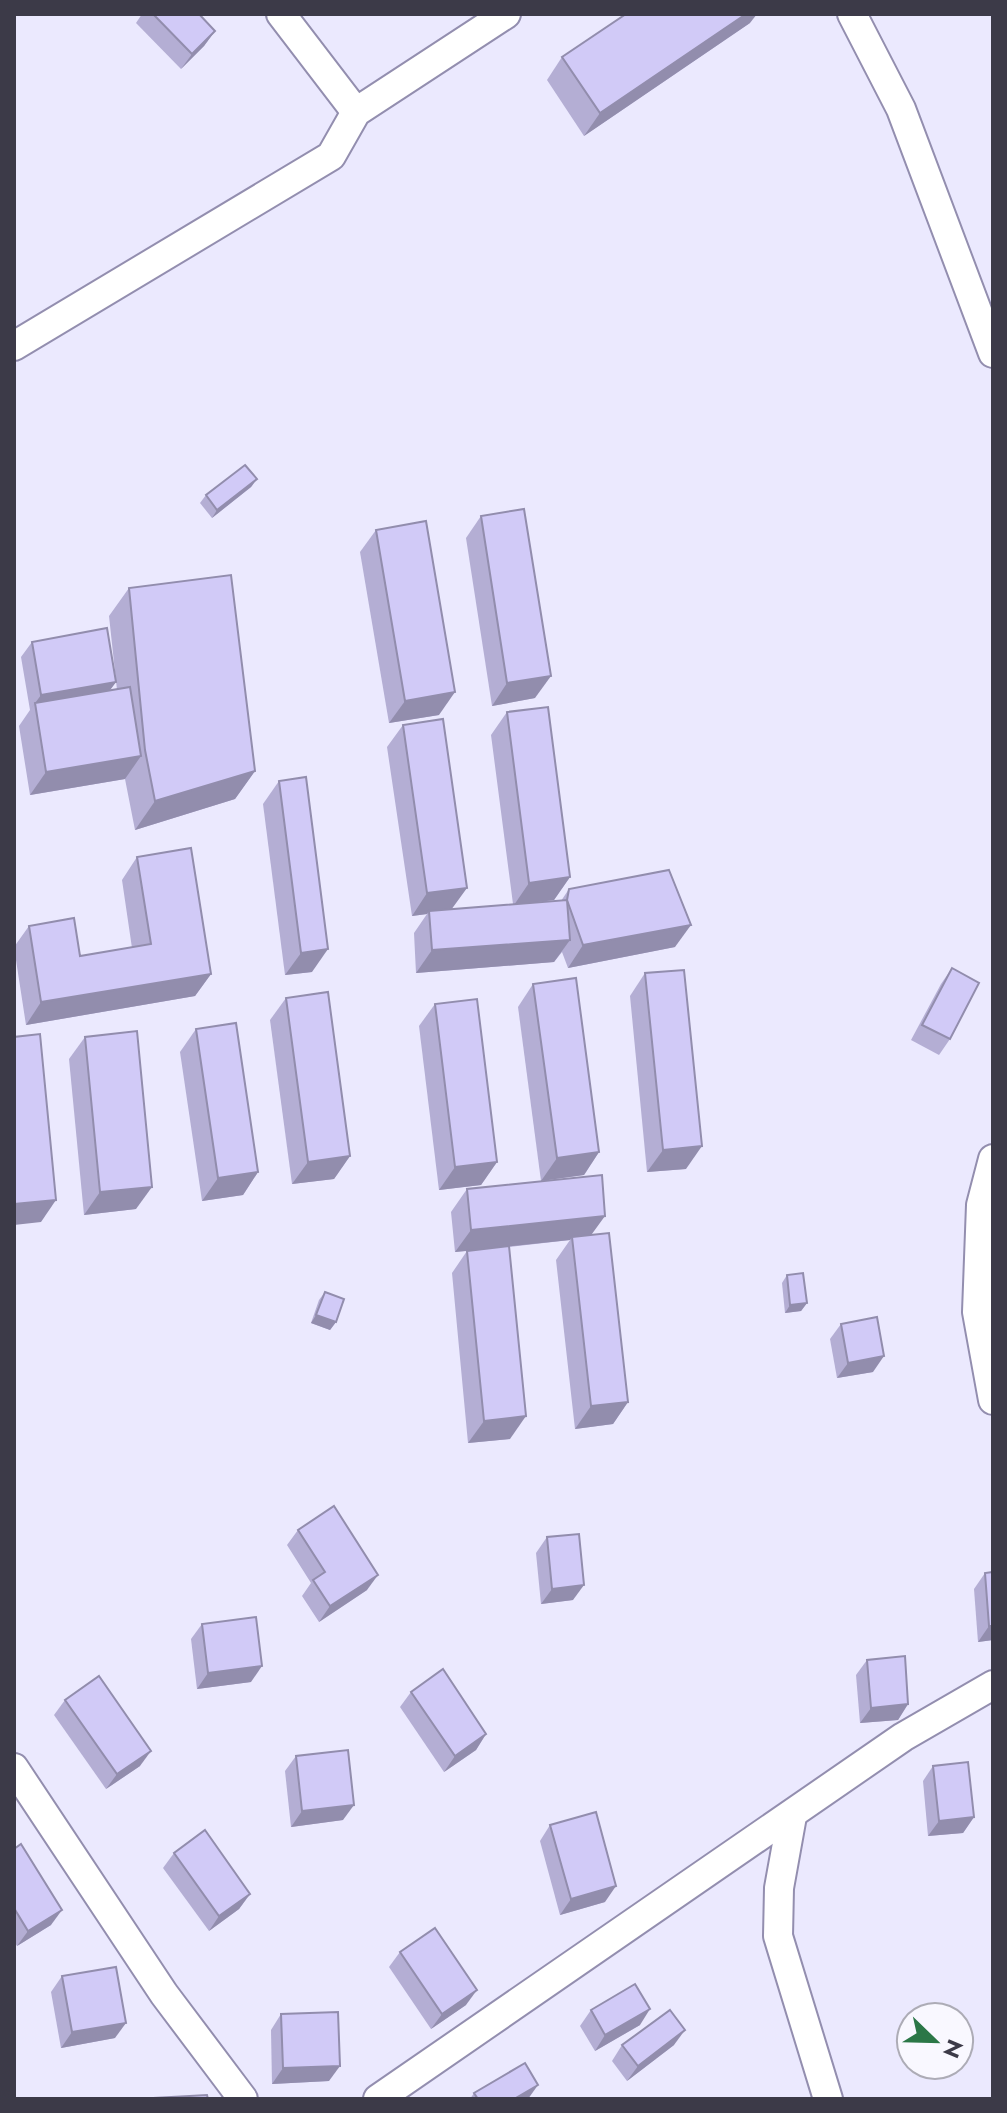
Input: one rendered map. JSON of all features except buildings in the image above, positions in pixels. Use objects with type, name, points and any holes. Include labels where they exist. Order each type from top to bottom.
[{"type":"street","points":[[281,14],[356,112]]},
{"type":"street","points":[[14,346],[331,156],[356,112],[506,14]]},
{"type":"street","points":[[852,14],[901,109],[993,353]]},
{"type":"street","points":[[993,1159],[981,1205],[977,1312],[993,1400]]},
{"type":"street","points":[[378,2099],[903,1737],[993,1685]]},
{"type":"street","points":[[14,1768],[164,1994],[243,2099]]},
{"type":"street","points":[[792,1816],[779,1888],[778,1936],[828,2099]]}]
